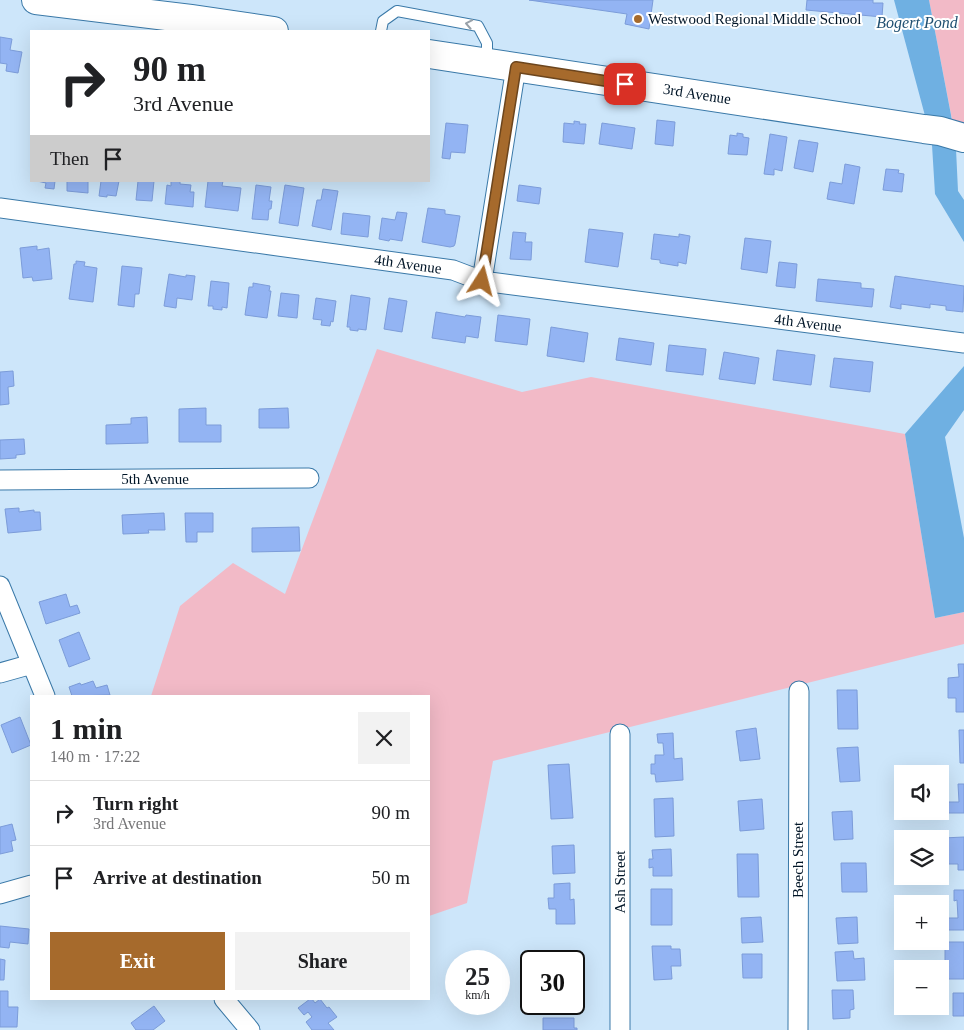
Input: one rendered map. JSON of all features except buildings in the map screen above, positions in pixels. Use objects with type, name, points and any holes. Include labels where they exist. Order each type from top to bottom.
[{"type":"main road","points":[[36,0],[267,30]]},
{"type":"main road","name":"3rd Avenue","points":[[430,54],[924,129],[959,136]]},
{"type":"street","points":[[482,281],[516,67]]},
{"type":"street","name":"4th Avenue","points":[[0,208],[453,270],[482,281],[964,343]]},
{"type":"street","name":"5th Avenue","points":[[0,480],[309,478]]},
{"type":"street","points":[[0,586],[45,695]]},
{"type":"street","points":[[0,673],[32,664]]},
{"type":"street","name":"Beech Street","points":[[798,1030],[799,691]]},
{"type":"street","name":"Ash Street","points":[[620,734],[620,1030]]},
{"type":"street","points":[[0,894],[30,885]]},
{"type":"street","points":[[225,1000],[250,1030]]},
{"type":"lane","points":[[381,30],[383,21],[397,10],[478,26],[487,43],[487,63]]},
{"type":"shaded area","points":[[929,0],[964,0],[964,138],[955,135]]},
{"type":"shaded area","points":[[377,349],[522,392],[591,377],[905,434],[935,618],[964,612],[964,644],[493,761],[467,903],[430,916],[430,695],[151,695],[180,606],[233,563],[285,594]]},
{"type":"water","name":"Bogert Pond","points":[[894,0],[929,0],[951,115],[956,149],[958,191],[964,200],[964,242],[935,194],[932,145]]},
{"type":"water","points":[[964,366],[964,410],[945,437],[964,538],[964,612],[935,618],[905,434]]},
{"type":"place","name":"Westwood Regional Middle School","points":[[638,19]]},
{"type":"route","points":[[482,281],[516,67],[625,84]]}]
